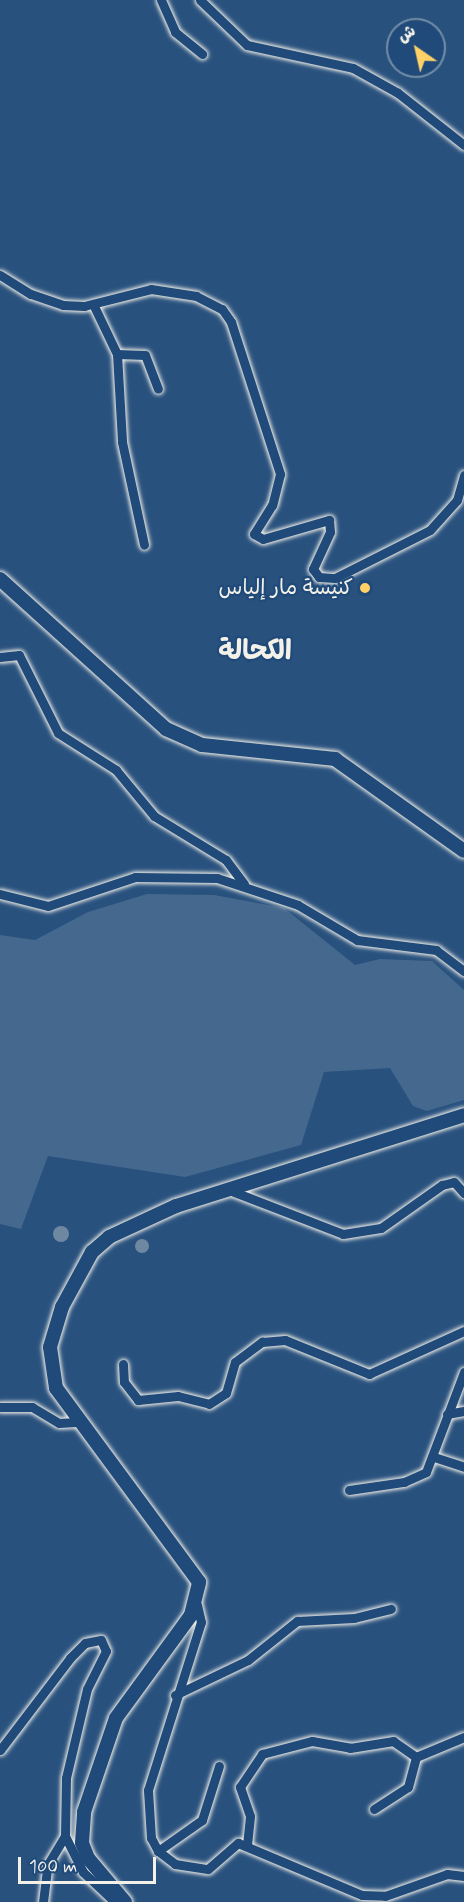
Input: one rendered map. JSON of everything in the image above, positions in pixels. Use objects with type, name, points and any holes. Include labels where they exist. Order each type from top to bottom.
[{"type":"main road","points":[[0,579],[166,729],[202,745],[335,759],[464,851]]},
{"type":"main road","points":[[125,1902],[88,1858],[82,1843],[84,1812],[123,1704],[197,1604],[196,1575],[76,1422],[56,1388],[51,1347],[63,1307],[92,1252],[109,1237],[176,1206],[464,1115]]},
{"type":"street","points":[[161,0],[175,32],[202,54]]},
{"type":"street","points":[[200,0],[247,45],[353,68],[398,93],[464,145]]},
{"type":"street","points":[[0,275],[53,302],[93,304],[151,289],[196,296],[222,309],[231,322],[280,474],[272,505],[254,534],[263,539],[329,520],[330,532],[313,569],[319,577],[336,578],[412,543],[445,517],[463,487],[464,475]]},
{"type":"street","points":[[93,304],[117,354],[122,442],[144,545]]},
{"type":"street","points":[[117,354],[145,356],[158,389]]},
{"type":"street","points":[[0,657],[19,655],[58,733],[116,770],[154,816],[226,860],[244,884]]},
{"type":"street","points":[[0,894],[48,906],[135,877],[212,877],[244,884],[298,905],[351,938],[436,950],[464,971]]},
{"type":"street","points":[[229,1190],[343,1234],[381,1228],[442,1185],[454,1182],[464,1193]]},
{"type":"street","points":[[123,1364],[124,1382],[138,1401],[178,1396],[209,1404],[226,1393],[235,1362],[262,1342],[285,1340],[369,1374],[464,1331]]},
{"type":"street","points":[[349,1490],[416,1479],[434,1457],[447,1414],[464,1372]]},
{"type":"street","points":[[0,1407],[32,1407],[59,1423],[76,1422]]},
{"type":"street","points":[[447,1414],[464,1411]]},
{"type":"street","points":[[434,1457],[464,1467]]},
{"type":"street","points":[[197,1604],[201,1622],[175,1695],[148,1790],[151,1838],[158,1851],[175,1864],[205,1869],[215,1866],[233,1844],[247,1845],[362,1895],[385,1896],[447,1874],[464,1876]]},
{"type":"street","points":[[175,1695],[248,1660],[297,1621],[354,1618],[392,1609]]},
{"type":"street","points":[[0,1750],[70,1658],[85,1643],[101,1640],[106,1651],[87,1689],[66,1778],[65,1836],[83,1872],[115,1902]]},
{"type":"street","points":[[416,1757],[464,1737]]},
{"type":"street","points":[[247,1845],[250,1816],[240,1787],[262,1754],[312,1741],[350,1748],[393,1741],[416,1757]]},
{"type":"street","points":[[374,1809],[408,1786],[416,1757]]},
{"type":"street","points":[[158,1851],[202,1820],[219,1766]]},
{"type":"street","points":[[43,1902],[48,1864],[65,1836]]},
{"type":"shaded area","points":[[147,894],[214,895],[284,908],[355,965],[380,959],[432,961],[464,990],[464,1100],[427,1111],[413,1106],[390,1068],[324,1072],[301,1145],[185,1177],[48,1156],[21,1229],[0,1224],[0,935],[35,940],[88,912]]},
{"type":"shaded area","points":[[58,1226],[64,1226],[69,1234],[67,1240],[58,1242],[53,1237],[53,1231]]},
{"type":"shaded area","points":[[142,1239],[147,1241],[149,1246],[147,1251],[142,1253],[137,1251],[135,1246],[137,1241]]},
{"type":"place","name":"كنيسة مار إلياس","points":[[365,588]]},
{"type":"district","name":"الكحالة","points":[[255,652]]}]
